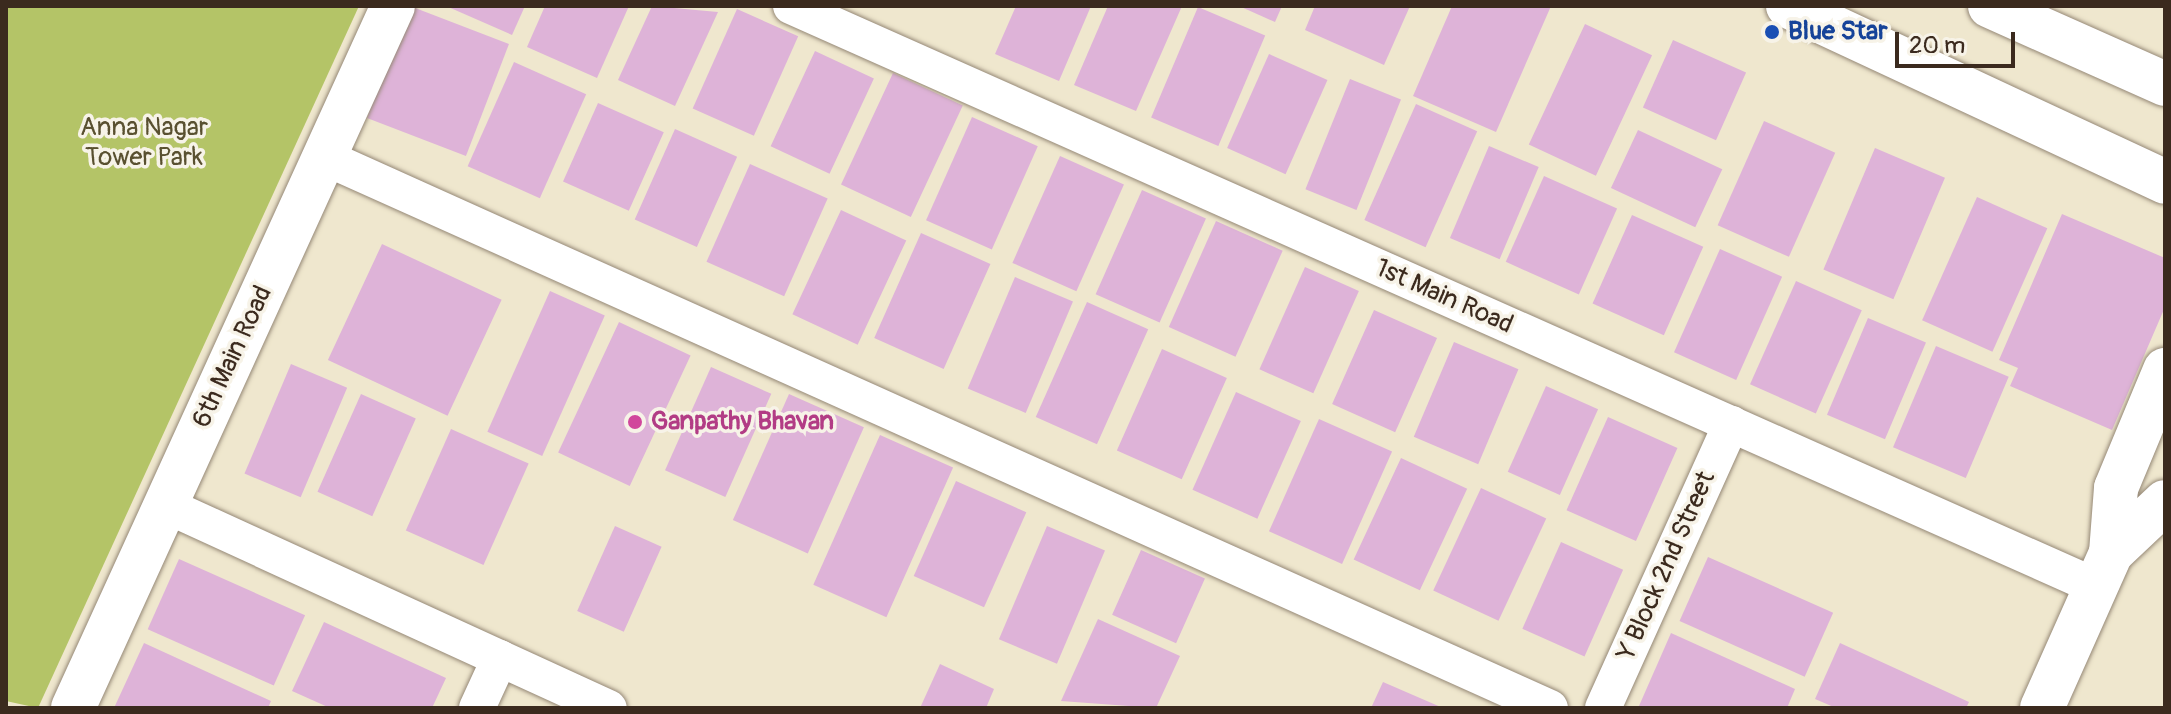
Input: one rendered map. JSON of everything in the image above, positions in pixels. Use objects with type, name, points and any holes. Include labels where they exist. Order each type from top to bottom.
[{"type":"street","name":"6th Main Road","points":[[73,708],[393,6]]},
{"type":"street","name":"1st Main Road","points":[[791,6],[1731,424],[2104,570]]},
{"type":"street","points":[[1788,6],[2165,182]]},
{"type":"street","points":[[1990,6],[2165,84]]},
{"type":"street","points":[[324,157],[1550,708]]},
{"type":"street","points":[[2042,708],[2104,570],[2116,488],[2165,370]]},
{"type":"street","name":"Y Block 2nd Street","points":[[1603,708],[1731,424]]},
{"type":"street","points":[[2104,570],[2165,502]]},
{"type":"street","points":[[165,505],[609,708]]},
{"type":"street","points":[[477,708],[500,658]]},
{"type":"green space","name":"Anna Nagar Tower Park","points":[[6,6],[359,6],[38,708],[6,701]]},
{"type":"building","points":[[410,6],[509,44],[466,156],[367,118]]},
{"type":"building","points":[[446,6],[525,6],[512,35]]},
{"type":"building","points":[[545,6],[629,6],[597,78],[527,47]]},
{"type":"building","points":[[652,6],[718,12],[675,106],[618,80]]},
{"type":"building","points":[[1016,6],[1091,6],[1059,81],[995,54]]},
{"type":"building","points":[[1108,6],[1182,6],[1136,111],[1074,85]]},
{"type":"building","points":[[1239,6],[1282,6],[1275,22]]},
{"type":"building","points":[[1315,6],[1410,6],[1384,65],[1305,30]]},
{"type":"building","points":[[1452,6],[1551,6],[1496,132],[1413,96]]},
{"type":"building","points":[[1198,7],[1265,36],[1218,146],[1151,117]]},
{"type":"building","points":[[737,9],[798,36],[754,136],[693,109]]},
{"type":"building","points":[[1585,24],[1652,55],[1596,176],[1529,145]]},
{"type":"building","points":[[1673,40],[1746,73],[1716,140],[1643,108]]},
{"type":"building","points":[[815,51],[874,78],[830,174],[771,146]]},
{"type":"building","points":[[1269,54],[1327,80],[1286,174],[1227,148]]},
{"type":"building","points":[[514,62],[586,94],[540,198],[468,166]]},
{"type":"building","points":[[893,73],[963,106],[911,217],[841,184]]},
{"type":"building","points":[[1350,79],[1401,100],[1356,210],[1305,189]]},
{"type":"building","points":[[598,103],[664,132],[629,211],[563,182]]},
{"type":"building","points":[[1416,104],[1477,131],[1426,247],[1364,220]]},
{"type":"building","points":[[972,117],[1038,146],[992,250],[926,220]]},
{"type":"building","points":[[1764,121],[1835,153],[1789,257],[1718,225]]},
{"type":"building","points":[[675,129],[737,157],[697,247],[635,219]]},
{"type":"building","points":[[1638,130],[1722,169],[1695,227],[1611,188]]},
{"type":"building","points":[[1489,146],[1539,167],[1500,259],[1450,238]]},
{"type":"building","points":[[1875,148],[1945,178],[1893,299],[1823,270]]},
{"type":"building","points":[[1060,156],[1124,184],[1076,291],[1012,263]]},
{"type":"building","points":[[750,164],[828,199],[784,296],[706,262]]},
{"type":"building","points":[[1544,176],[1617,209],[1579,294],[1506,262]]},
{"type":"building","points":[[1142,190],[1206,218],[1160,323],[1096,294]]},
{"type":"building","points":[[1977,197],[2047,228],[1992,352],[1922,320]]},
{"type":"building","points":[[841,210],[906,240],[858,345],[792,314]]},
{"type":"building","points":[[2062,214],[2165,258],[2165,307],[2112,430],[2010,386],[2018,368],[1999,360]]},
{"type":"building","points":[[1632,215],[1703,247],[1664,335],[1593,304]]},
{"type":"building","points":[[1216,221],[1283,251],[1236,357],[1169,327]]},
{"type":"building","points":[[921,233],[990,264],[944,369],[874,338]]},
{"type":"building","points":[[382,244],[502,300],[448,416],[328,360]]},
{"type":"building","points":[[1720,249],[1782,277],[1736,380],[1674,352]]},
{"type":"building","points":[[1305,267],[1359,291],[1313,393],[1259,369]]},
{"type":"building","points":[[1015,277],[1073,302],[1026,413],[968,388]]},
{"type":"building","points":[[1796,281],[1862,310],[1816,414],[1750,384]]},
{"type":"building","points":[[550,291],[605,315],[542,456],[487,432]]},
{"type":"building","points":[[1087,302],[1148,329],[1097,444],[1036,417]]},
{"type":"building","points":[[1374,310],[1437,338],[1395,432],[1332,404]]},
{"type":"building","points":[[1868,318],[1926,343],[1885,439],[1827,415]]},
{"type":"building","points":[[619,322],[691,355],[630,486],[558,453]]},
{"type":"building","points":[[1454,342],[1518,369],[1478,464],[1414,437]]},
{"type":"building","points":[[1936,346],[2009,377],[1966,478],[1893,447]]},
{"type":"building","points":[[1162,349],[1227,378],[1182,479],[1117,450]]},
{"type":"building","points":[[291,364],[347,388],[301,497],[245,474]]},
{"type":"building","points":[[711,367],[771,394],[725,497],[665,470]]},
{"type":"building","points":[[1546,386],[1598,409],[1560,495],[1508,472]]},
{"type":"building","points":[[1236,392],[1301,421],[1257,519],[1192,490]]},
{"type":"building","points":[[361,394],[416,418],[372,516],[317,492]]},
{"type":"building","points":[[789,394],[864,427],[808,553],[733,520]]},
{"type":"building","points":[[1608,417],[1677,448],[1636,541],[1567,510]]},
{"type":"building","points":[[1319,419],[1392,452],[1342,564],[1269,531]]},
{"type":"building","points":[[451,429],[529,464],[484,565],[406,530]]},
{"type":"building","points":[[880,435],[953,468],[886,617],[813,585]]},
{"type":"building","points":[[1401,458],[1467,489],[1420,590],[1354,560]]},
{"type":"building","points":[[956,481],[1026,512],[984,607],[914,576]]},
{"type":"building","points":[[1481,488],[1546,518],[1498,621],[1433,590]]},
{"type":"building","points":[[615,526],[662,547],[624,632],[577,611]]},
{"type":"building","points":[[1047,526],[1105,551],[1057,664],[999,639]]},
{"type":"building","points":[[1561,542],[1623,570],[1584,656],[1522,629]]},
{"type":"building","points":[[1141,550],[1205,578],[1176,643],[1112,615]]},
{"type":"building","points":[[1708,557],[1833,613],[1805,677],[1680,621]]},
{"type":"building","points":[[179,559],[305,615],[274,685],[148,629]]},
{"type":"building","points":[[1098,619],[1180,656],[1156,708],[1061,701]]},
{"type":"building","points":[[324,622],[446,678],[432,708],[330,708],[292,691]]},
{"type":"building","points":[[1671,633],[1795,689],[1787,708],[1639,706]]},
{"type":"building","points":[[144,643],[271,701],[268,708],[114,708]]},
{"type":"building","points":[[1840,643],[1969,702],[1966,708],[1836,708],[1815,699]]},
{"type":"building","points":[[940,664],[994,689],[986,708],[920,708]]},
{"type":"building","points":[[1383,682],[1443,708],[1371,708]]},
{"type":"place","name":"Blue Star","points":[[1772,32]]},
{"type":"place","name":"Ganpathy Bhavan","points":[[635,422]]}]
